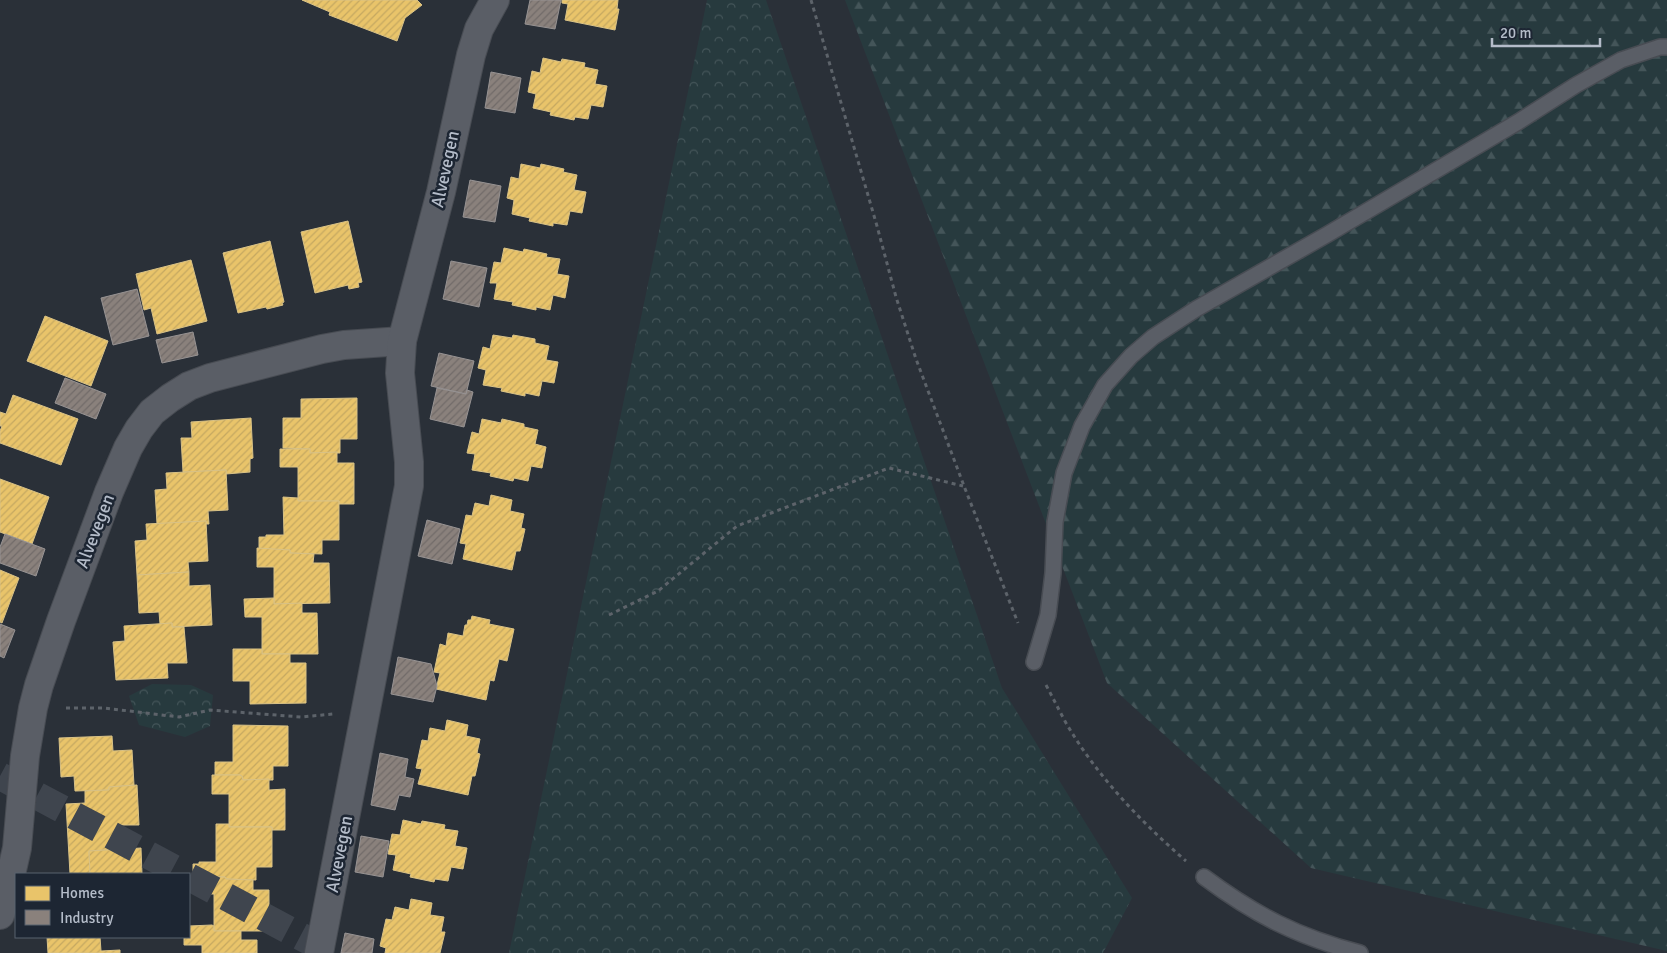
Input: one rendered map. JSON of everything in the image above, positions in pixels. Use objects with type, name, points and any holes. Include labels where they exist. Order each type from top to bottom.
[{"type":"street","name":"Alvevegen","points":[[319,953],[408,486],[409,462],[400,373],[402,341],[441,192],[471,54],[480,29],[495,0]]},
{"type":"street","name":"Alvevegen","points":[[0,915],[17,848],[25,756],[39,685],[61,622],[128,448],[152,412],[189,386],[210,378],[322,349],[344,345],[402,341]]},
{"type":"lane","points":[[1034,662],[1048,615],[1053,573],[1055,522],[1064,473],[1082,426],[1105,385],[1131,356],[1154,337],[1196,309],[1518,122],[1576,85],[1621,60],[1660,47],[1667,47]]},
{"type":"lane","points":[[1204,877],[1262,916],[1329,945],[1360,953]]},
{"type":"path","points":[[811,0],[896,296],[916,359],[1034,662],[1066,723],[1094,764],[1156,835],[1204,877]]},
{"type":"path","points":[[609,615],[658,591],[737,526],[888,468],[964,486]]},
{"type":"path","points":[[33,708],[104,708],[179,716],[210,710],[301,717],[366,711]]},
{"type":"green space","points":[[707,0],[766,0],[1002,688],[1132,898],[1103,953],[509,953]]},
{"type":"green space","points":[[845,0],[1667,0],[1667,951],[1311,868],[1107,683]]},
{"type":"green space","points":[[152,684],[191,685],[213,695],[210,726],[185,737],[139,725],[129,696]]},
{"type":"building: Homes","points":[[302,0],[417,0],[422,5],[405,18],[397,41],[329,15],[330,12]]},
{"type":"building: Homes","points":[[562,0],[618,0],[617,9],[619,9],[615,30],[565,20],[568,4],[562,3]]},
{"type":"building: Homes","points":[[543,58],[561,62],[562,59],[585,63],[584,67],[598,70],[595,84],[607,86],[603,107],[591,105],[588,119],[575,117],[574,120],[550,115],[551,112],[533,108],[536,94],[528,92],[532,71],[540,73]]},
{"type":"building: Homes","points":[[521,164],[540,168],[541,164],[564,169],[563,172],[577,175],[574,190],[586,192],[582,213],[570,211],[567,225],[553,223],[553,226],[529,221],[530,218],[512,214],[514,200],[507,198],[511,177],[519,179]]},
{"type":"building: Homes","points":[[348,221],[362,282],[358,283],[359,287],[349,289],[348,285],[315,293],[301,232]]},
{"type":"building: Homes","points":[[270,241],[284,302],[282,303],[283,305],[238,313],[223,253]]},
{"type":"building: Homes","points":[[504,248],[523,252],[524,249],[547,254],[546,257],[560,259],[557,274],[569,276],[565,298],[553,295],[550,310],[536,307],[536,310],[512,305],[513,302],[494,299],[497,283],[490,283],[494,262],[501,263]]},
{"type":"building: Homes","points":[[191,260],[207,321],[157,334],[151,308],[144,310],[136,274]]},
{"type":"building: Homes","points":[[45,316],[108,341],[91,386],[27,361]]},
{"type":"building: Homes","points":[[493,335],[512,338],[513,335],[535,339],[535,343],[549,346],[546,360],[558,362],[554,383],[542,381],[539,396],[525,393],[525,396],[501,391],[502,388],[483,385],[486,370],[478,368],[483,347],[490,349]]},
{"type":"building: Homes","points":[[13,395],[78,419],[61,465],[0,443],[2,426],[0,426],[0,412],[6,414]]},
{"type":"building: Homes","points":[[357,398],[357,439],[340,439],[340,453],[310,453],[310,449],[283,448],[283,418],[301,418],[301,399]]},
{"type":"building: Homes","points":[[251,418],[253,458],[250,459],[250,472],[226,474],[226,470],[183,472],[181,438],[192,438],[191,422]]},
{"type":"building: Homes","points":[[482,419],[501,423],[502,419],[524,424],[524,427],[538,430],[535,444],[546,447],[542,468],[531,466],[528,481],[514,478],[513,481],[490,476],[491,473],[472,470],[475,454],[467,453],[472,432],[479,434]]},
{"type":"building: Homes","points":[[280,449],[310,449],[310,453],[337,452],[337,463],[354,463],[354,504],[339,504],[339,501],[298,501],[298,467],[280,467]]},
{"type":"building: Homes","points":[[226,470],[228,510],[208,511],[209,524],[206,524],[206,521],[157,524],[155,490],[167,489],[166,473]]},
{"type":"building: Homes","points":[[0,479],[49,497],[32,544],[0,532]]},
{"type":"building: Homes","points":[[491,495],[512,500],[510,511],[524,514],[521,528],[525,529],[520,551],[516,551],[512,570],[463,559],[466,544],[460,543],[466,515],[472,516],[475,503],[489,506]]},
{"type":"building: Homes","points":[[283,497],[298,498],[298,501],[339,501],[339,540],[322,540],[322,554],[290,553],[290,550],[259,549],[259,537],[284,535]]},
{"type":"building: Homes","points":[[206,521],[208,561],[188,562],[189,572],[137,575],[135,541],[147,540],[146,524]]},
{"type":"building: Homes","points":[[257,548],[290,550],[290,553],[314,554],[313,563],[329,563],[330,603],[274,604],[274,567],[257,567]]},
{"type":"building: Homes","points":[[0,570],[19,578],[2,623],[0,622]]},
{"type":"building: Homes","points":[[189,572],[189,586],[210,585],[212,625],[172,627],[172,623],[160,624],[159,612],[139,613],[137,575]]},
{"type":"building: Homes","points":[[274,598],[274,604],[302,603],[302,613],[317,613],[318,654],[262,654],[262,617],[245,617],[244,599]]},
{"type":"building: Homes","points":[[472,616],[490,620],[489,624],[514,629],[507,661],[499,659],[494,681],[490,680],[486,700],[436,689],[440,673],[434,672],[440,644],[446,646],[448,633],[463,636],[465,625],[467,625],[468,620],[471,620]]},
{"type":"building: Homes","points":[[172,623],[172,627],[184,627],[187,663],[167,663],[168,678],[116,680],[113,642],[125,641],[124,626]]},
{"type":"building: Homes","points":[[233,649],[262,649],[262,654],[290,654],[290,663],[306,663],[306,703],[250,704],[250,681],[233,681]]},
{"type":"building: Homes","points":[[447,720],[468,725],[466,736],[480,739],[477,753],[480,754],[468,795],[418,784],[422,769],[416,768],[422,740],[428,741],[430,728],[445,731]]},
{"type":"building: Homes","points":[[233,725],[288,726],[288,766],[273,766],[273,780],[243,780],[240,775],[215,775],[215,762],[233,762]]},
{"type":"building: Homes","points":[[112,736],[113,751],[132,750],[134,785],[109,787],[109,790],[75,791],[74,776],[61,777],[59,738]]},
{"type":"building: Homes","points":[[212,775],[240,775],[243,780],[269,779],[269,790],[285,789],[285,830],[272,830],[272,827],[229,827],[229,794],[212,794]]},
{"type":"building: Homes","points":[[137,785],[139,825],[120,825],[121,849],[89,851],[90,873],[70,873],[66,804],[85,803],[85,791],[109,790],[109,787]]},
{"type":"building: Homes","points":[[403,820],[421,824],[422,821],[445,825],[444,829],[458,831],[455,846],[467,848],[463,869],[451,867],[448,881],[435,879],[434,882],[410,877],[411,874],[393,870],[396,855],[388,854],[392,834],[400,835]]},
{"type":"building: Homes","points":[[216,824],[229,824],[229,827],[272,827],[272,867],[256,867],[256,880],[226,879],[225,877],[193,877],[193,864],[216,862]]},
{"type":"building: Homes","points":[[141,848],[142,873],[90,873],[89,851]]},
{"type":"building: Homes","points":[[196,877],[225,877],[226,879],[253,880],[253,890],[269,890],[269,931],[214,931],[214,894],[190,892],[190,884],[196,884]]},
{"type":"building: Homes","points":[[411,899],[432,903],[430,915],[444,917],[441,932],[445,932],[440,953],[385,953],[386,948],[380,946],[386,919],[392,920],[395,907],[409,910]]},
{"type":"building: Homes","points":[[212,925],[214,926],[214,931],[241,931],[241,940],[257,940],[257,953],[202,953],[202,945],[184,945],[184,938],[190,938],[190,926]]},
{"type":"building: Homes","points":[[47,938],[100,938],[101,951],[120,950],[120,953],[48,953]]},
{"type":"building: Industry","points":[[530,0],[561,0],[555,29],[525,24]]},
{"type":"building: Industry","points":[[491,72],[521,78],[515,113],[485,108]]},
{"type":"building: Industry","points":[[470,180],[501,186],[495,222],[463,217]]},
{"type":"building: Industry","points":[[451,261],[487,268],[479,307],[443,299]]},
{"type":"building: Industry","points":[[137,289],[149,336],[113,345],[101,298]]},
{"type":"building: Industry","points":[[193,332],[198,355],[162,363],[156,340]]},
{"type":"building: Industry","points":[[439,353],[474,361],[466,394],[431,386]]},
{"type":"building: Industry","points":[[65,378],[106,394],[96,419],[55,403]]},
{"type":"building: Industry","points":[[437,388],[466,394],[467,390],[473,392],[464,427],[430,419]]},
{"type":"building: Industry","points":[[427,520],[460,529],[452,564],[418,556]]},
{"type":"building: Industry","points":[[5,534],[45,549],[36,576],[0,563],[0,547]]},
{"type":"building: Industry","points":[[0,624],[15,630],[4,658],[0,656]]},
{"type":"building: Industry","points":[[398,657],[431,664],[437,686],[433,702],[391,694]]},
{"type":"building: Industry","points":[[380,753],[408,759],[405,777],[414,779],[410,797],[399,795],[395,810],[371,805]]},
{"type":"building: Industry","points":[[361,836],[389,841],[383,877],[355,872]]},
{"type":"building: Industry","points":[[345,933],[374,939],[372,953],[341,953]]},
{"type":"tunnel","points":[[0,776],[182,873]]},
{"type":"tunnel","points":[[190,878],[332,953]]}]
